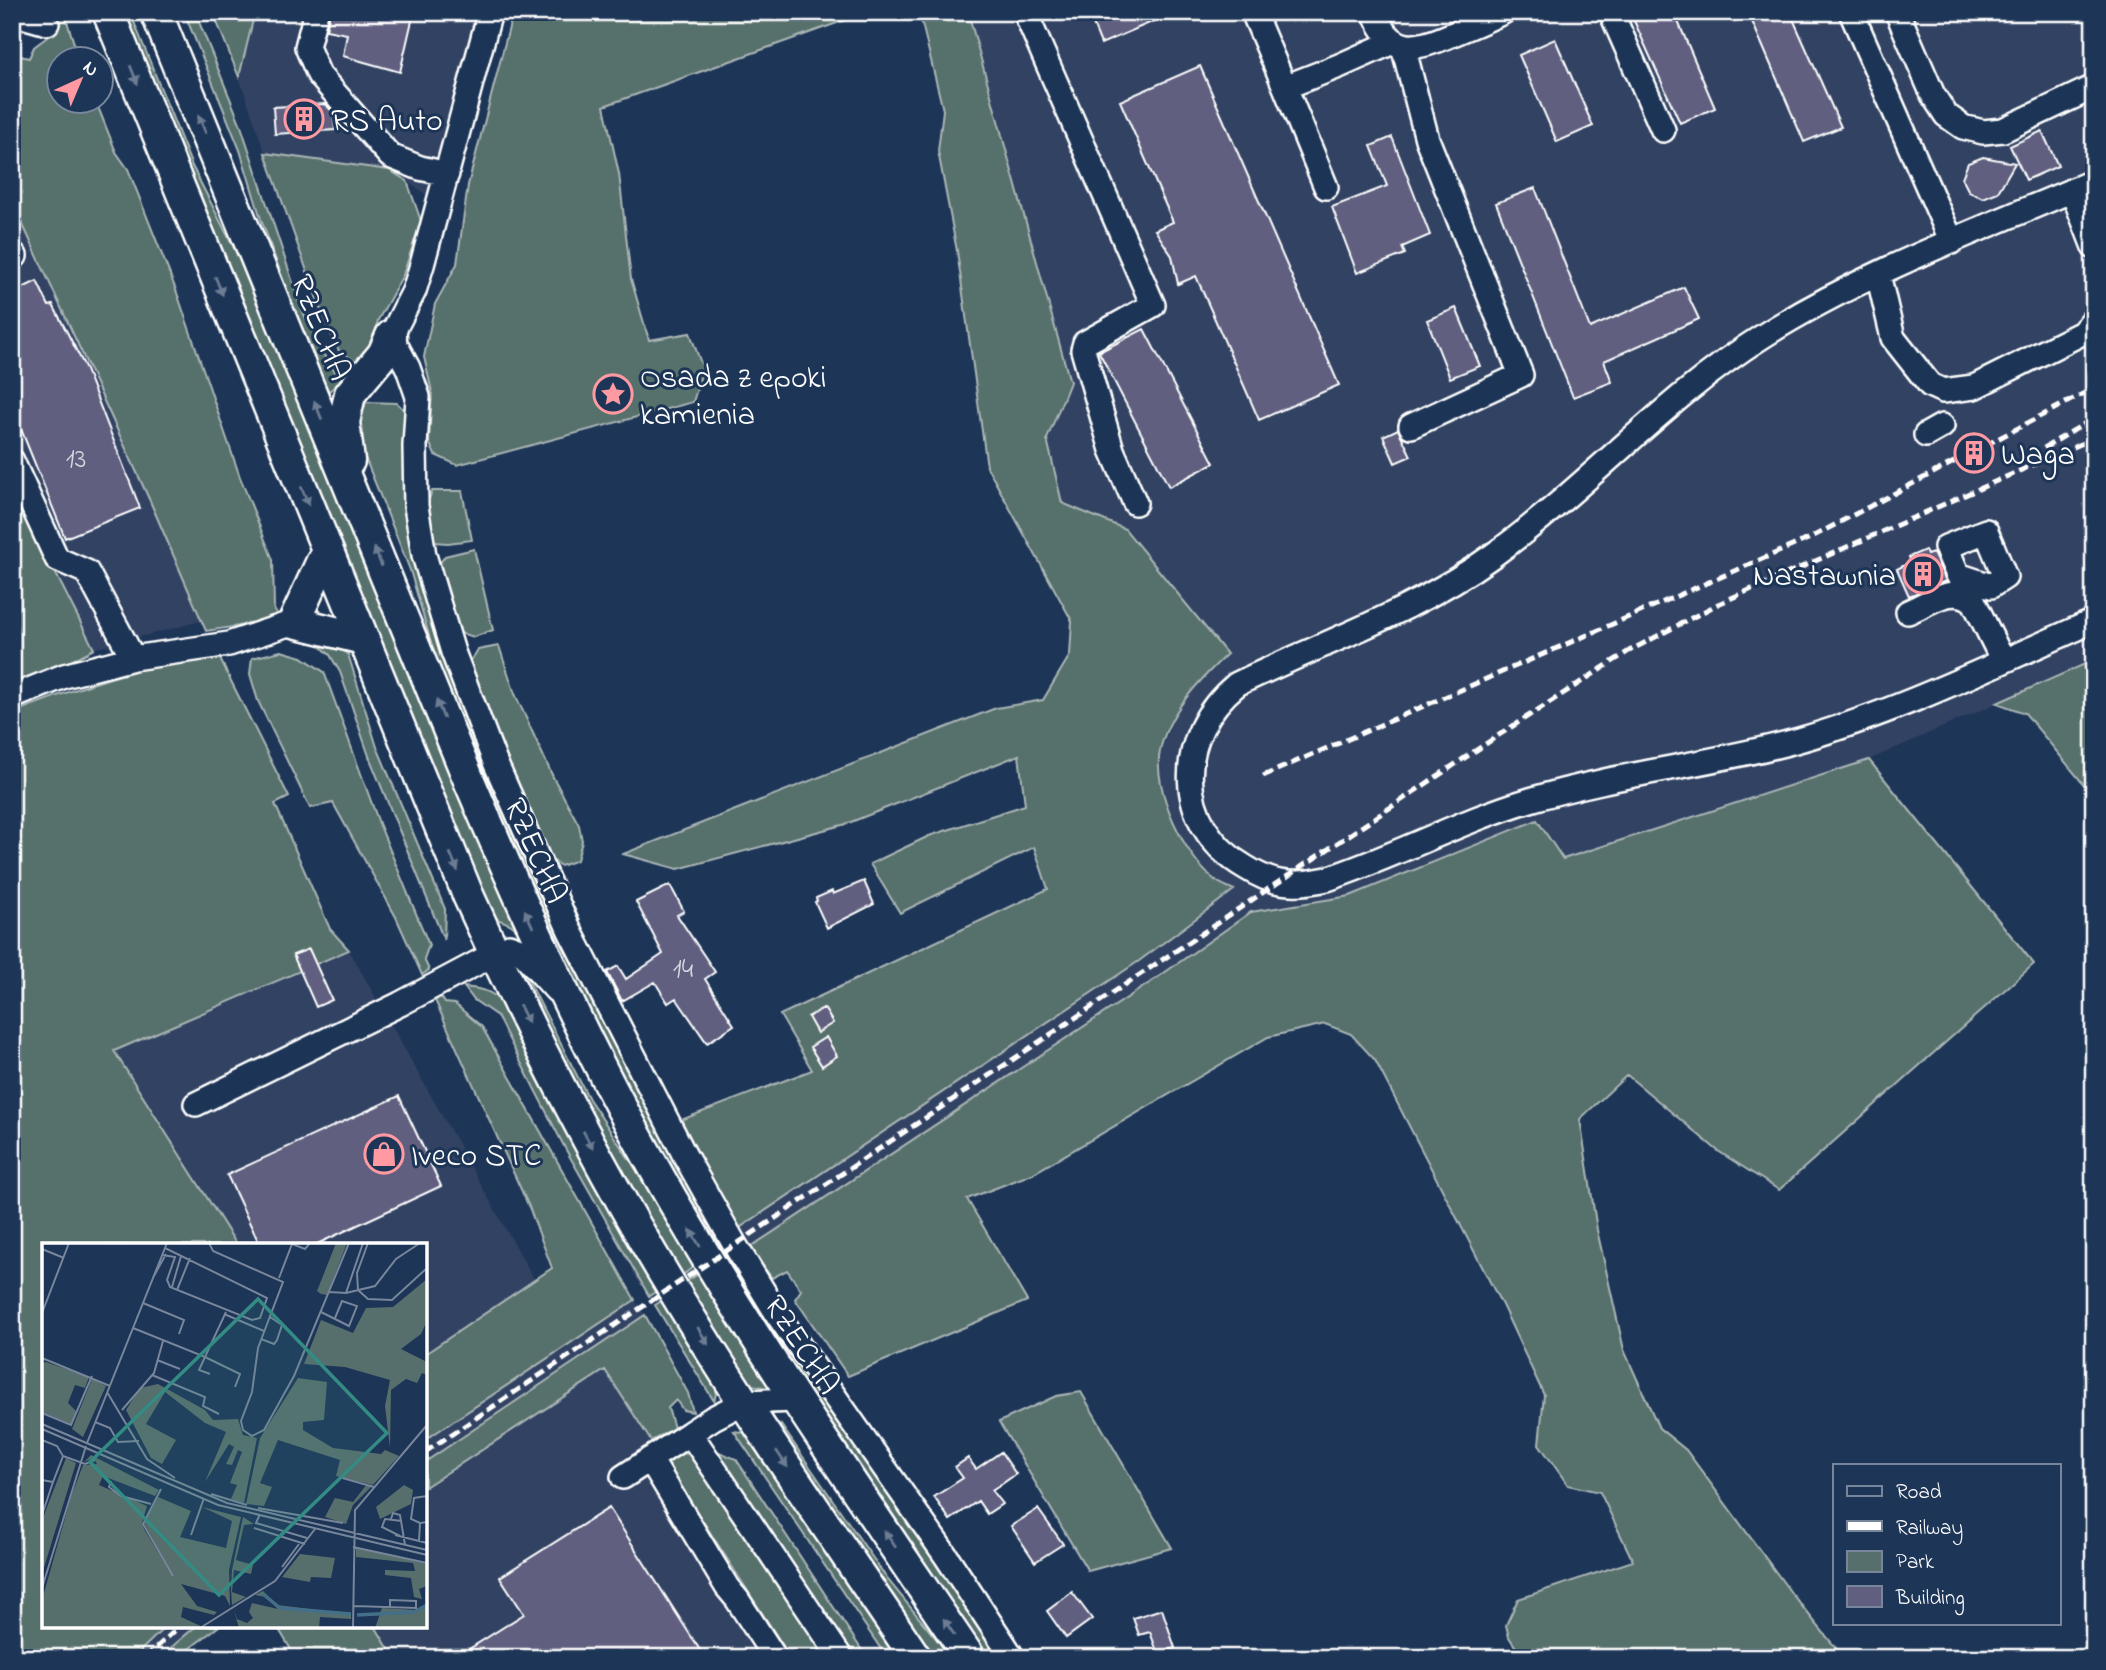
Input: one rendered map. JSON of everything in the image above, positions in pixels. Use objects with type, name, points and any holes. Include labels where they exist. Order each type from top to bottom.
[{"type":"main road","points":[[107,12],[494,953],[556,1080],[618,1197],[671,1287],[744,1402],[916,1658]]},
{"type":"main road","name":"RZECHA","points":[[156,12],[487,825],[568,1003],[672,1199],[749,1327],[970,1658]]},
{"type":"main road","points":[[353,496],[344,422],[345,408],[350,394],[383,354],[391,336]]},
{"type":"main road","points":[[327,550],[294,622],[363,639]]},
{"type":"street","points":[[316,12],[307,47],[319,75],[390,156],[420,168],[447,174]]},
{"type":"street","name":"RZECHA","points":[[391,336],[414,291],[490,12]]},
{"type":"street","points":[[1025,12],[1153,305],[1085,343],[1083,350],[1112,450],[1135,503]]},
{"type":"street","points":[[1253,12],[1326,187]]},
{"type":"street","points":[[1374,12],[1380,26],[1399,43],[1427,139],[1521,376],[1411,426]]},
{"type":"street","points":[[1285,88],[1399,43],[1421,47],[1503,12]]},
{"type":"street","points":[[1611,12],[1663,130]]},
{"type":"street","points":[[1851,12],[1952,242]]},
{"type":"street","points":[[1897,12],[1933,95],[1946,115],[1963,127],[1983,132],[2003,130],[2094,87]]},
{"type":"street","points":[[12,13],[47,23]]},
{"type":"street","points":[[2094,181],[1878,274],[1798,315],[1729,359],[1683,394],[1560,504],[1489,559],[1390,615],[1237,684],[1209,712],[1198,734],[1189,774],[1192,800],[1203,825],[1217,846],[1235,862],[1258,875],[1279,882],[1303,884],[1352,871],[1478,817],[1568,788],[1735,755],[1832,730],[1914,700],[2094,621]]},
{"type":"street","points":[[2072,190],[2094,247]]},
{"type":"street","points":[[1878,274],[1893,338],[1930,385],[1943,391],[1974,387],[2082,332],[2094,319]]},
{"type":"street","points":[[391,336],[408,368],[418,397],[415,446],[416,506],[424,555],[453,652],[495,762],[570,931],[685,1156],[779,1317],[939,1545],[1013,1658]]},
{"type":"street","points":[[12,461],[57,559],[87,572],[133,658]]},
{"type":"street","points":[[1908,612],[1971,588],[2003,661]]},
{"type":"street","points":[[12,697],[64,676],[133,658],[229,644],[294,622]]},
{"type":"street","points":[[196,1104],[400,1004],[509,946],[520,950],[568,1003]]},
{"type":"street","points":[[623,1477],[690,1433],[744,1402],[796,1400]]},
{"type":"street","points":[[690,1433],[841,1658]]},
{"type":"street","points":[[650,1459],[727,1587],[775,1658]]},
{"type":"shaded area","points":[[255,12],[476,12],[430,197],[389,170],[265,153],[239,77]]},
{"type":"shaded area","points":[[968,12],[2094,12],[2094,660],[1869,760],[1563,859],[1536,820],[1350,896],[1251,912],[1154,980],[749,1248],[738,1229],[1139,961],[1234,890],[1215,880],[1196,861],[1176,828],[1160,780],[1160,751],[1174,718],[1192,690],[1226,654],[1125,529],[1062,503],[1047,439],[1070,382]]},
{"type":"shaded area","points":[[12,201],[150,501],[201,621],[94,649],[12,487]]},
{"type":"shaded area","points":[[349,950],[534,1279],[427,1353],[427,1243],[236,1243],[114,1051]]},
{"type":"shaded area","points":[[635,1300],[645,1315],[427,1461],[427,1439]]},
{"type":"shaded area","points":[[605,1370],[791,1658],[394,1658],[376,1628],[427,1628],[427,1486]]},
{"type":"shaded area","points":[[164,1628],[194,1628],[159,1658],[133,1658]]},
{"type":"green space","points":[[58,12],[64,12],[75,46],[46,46],[46,116],[102,116],[116,152],[128,169],[176,290],[240,477],[273,560],[274,609],[277,615],[239,626],[206,631],[150,501],[12,201],[12,31],[18,45],[16,55],[29,58],[34,47],[50,35]]},
{"type":"green space","points":[[122,12],[130,12],[192,166],[256,291],[521,933],[510,924],[492,917]]},
{"type":"green space","points":[[184,12],[195,12],[240,123],[302,310],[328,363],[343,380],[329,391],[322,387],[261,219],[240,150]]},
{"type":"green space","points":[[213,12],[255,12],[239,77]]},
{"type":"green space","points":[[513,12],[868,12],[604,106],[619,174],[631,279],[649,340],[690,333],[703,369],[693,402],[457,465],[435,455],[429,442],[432,392],[424,357],[435,304],[457,264],[468,185]]},
{"type":"green space","points":[[916,12],[968,12],[1070,382],[1047,439],[1062,503],[1125,529],[1227,654],[1186,698],[1170,723],[1160,751],[1159,766],[1166,802],[1182,839],[1204,870],[1234,890],[1139,961],[738,1229],[681,1120],[812,1070],[780,1015],[1048,889],[1034,847],[900,913],[870,864],[929,836],[1025,805],[1019,755],[846,824],[678,869],[623,854],[996,708],[1043,700],[1070,655],[1072,621],[987,467],[957,251],[938,151],[943,110],[920,15]]},
{"type":"green space","points":[[265,153],[389,170],[407,181],[421,221],[403,275],[378,320],[372,345],[362,365],[339,351],[324,319]]},
{"type":"green space","points":[[366,402],[397,403],[407,413],[411,534],[538,885],[597,1011],[726,1246],[718,1252],[659,1149],[577,993],[504,829],[452,703],[410,570],[360,445],[359,425]]},
{"type":"green space","points":[[12,487],[94,649],[12,691]]},
{"type":"green space","points":[[432,491],[462,491],[472,540],[434,542],[427,505]]},
{"type":"green space","points":[[474,549],[493,630],[474,637],[460,633],[440,563],[445,556]]},
{"type":"green space","points":[[314,640],[338,647],[348,654],[377,747],[445,909],[444,940],[370,759],[340,672],[330,655]]},
{"type":"green space","points":[[499,646],[515,694],[553,777],[579,825],[582,841],[577,860],[561,866],[546,856],[474,681],[471,660],[478,650]]},
{"type":"green space","points":[[281,651],[302,657],[324,672],[380,826],[429,945],[424,959],[429,970],[422,975],[396,917],[333,803],[310,808],[258,701],[250,674],[252,658]]},
{"type":"green space","points":[[218,655],[289,797],[275,804],[330,929],[349,950],[114,1051],[236,1243],[42,1243],[42,1628],[164,1628],[133,1658],[12,1658],[12,713],[113,677]]},
{"type":"green space","points":[[2094,660],[2094,797],[2025,713],[1997,703]]},
{"type":"green space","points":[[1869,760],[2034,964],[1779,1190],[1718,1151],[1627,1075],[1580,1119],[1597,1230],[1624,1350],[1659,1428],[1686,1450],[1792,1594],[1844,1658],[1523,1658],[1509,1637],[1506,1625],[1518,1599],[1633,1561],[1600,1492],[1568,1485],[1539,1444],[1544,1395],[1502,1305],[1375,1060],[1351,1034],[1325,1024],[1268,1037],[1032,1174],[967,1199],[1027,1301],[848,1376],[795,1299],[801,1290],[787,1270],[772,1278],[749,1248],[1154,980],[1251,912],[1350,896],[1537,820],[1563,859]]},
{"type":"green space","points":[[520,964],[589,1099],[662,1208],[696,1265],[680,1277],[542,1023],[517,965]]},
{"type":"green space","points":[[464,987],[487,992],[506,1006],[657,1291],[649,1296],[566,1150],[497,1016],[474,1000]]},
{"type":"green space","points":[[440,995],[445,1003],[455,1004],[482,1027],[635,1300],[427,1439],[427,1353],[552,1268],[529,1207],[434,998]]},
{"type":"green space","points":[[731,1252],[1004,1658],[986,1658],[821,1413],[721,1258]]},
{"type":"green space","points":[[700,1273],[773,1389],[747,1384],[684,1283]]},
{"type":"green space","points":[[663,1300],[717,1390],[714,1401],[655,1305]]},
{"type":"green space","points":[[645,1315],[688,1393],[693,1412],[683,1410],[676,1400],[668,1408],[674,1428],[651,1441],[605,1370],[427,1486],[427,1461]]},
{"type":"green space","points":[[1081,1392],[1172,1548],[1088,1571],[999,1422],[1056,1396]]},
{"type":"green space","points":[[781,1425],[888,1580],[952,1658],[930,1658],[777,1430]]},
{"type":"green space","points":[[734,1431],[747,1433],[899,1658],[887,1658]]},
{"type":"green space","points":[[719,1452],[736,1459],[867,1658],[849,1658],[726,1471]]},
{"type":"green space","points":[[683,1453],[694,1455],[830,1658],[791,1658],[666,1464]]},
{"type":"green space","points":[[194,1628],[216,1628],[177,1658],[159,1658]]},
{"type":"green space","points":[[278,1628],[376,1628],[394,1658],[296,1658]]},
{"type":"building","points":[[330,12],[414,12],[400,72],[343,56],[347,34],[326,30]]},
{"type":"building","points":[[1088,12],[1175,12],[1101,44]]},
{"type":"building","points":[[1630,12],[1674,12],[1715,108],[1680,123]]},
{"type":"building","points":[[1748,12],[1790,12],[1841,127],[1804,142]]},
{"type":"building","points":[[1555,39],[1593,126],[1557,142],[1519,55]]},
{"type":"building","points":[[1200,66],[1339,385],[1259,420],[1196,276],[1178,284],[1172,256],[1155,230],[1173,222],[1120,101]]},
{"type":"building","name":"RS Auto","points":[[325,104],[334,113],[335,130],[275,134],[273,107]]},
{"type":"building","points":[[2042,131],[2058,166],[2026,180],[2010,146]]},
{"type":"building","points":[[1392,137],[1430,235],[1402,247],[1405,254],[1357,273],[1332,207],[1387,186],[1371,146]]},
{"type":"building","points":[[1983,157],[2015,163],[1998,192],[1983,198],[1969,192],[1962,178],[1968,163]]},
{"type":"building","points":[[1535,188],[1590,328],[1684,287],[1699,319],[1604,361],[1612,382],[1573,397],[1496,203]]},
{"type":"building","points":[[37,281],[49,306],[53,305],[84,365],[140,508],[65,538],[12,407],[12,293]]},
{"type":"building","points":[[1456,308],[1480,366],[1450,378],[1427,320]]},
{"type":"building","points":[[1144,329],[1214,463],[1169,487],[1099,352]]},
{"type":"building","points":[[1398,429],[1411,456],[1395,463],[1383,436]]},
{"type":"building","name":"Nastawnia","points":[[1925,550],[1927,555],[1933,553],[1946,581],[1909,596],[1897,569],[1911,562],[1909,557]]},
{"type":"building","points":[[864,881],[874,904],[827,928],[815,902],[816,898]]},
{"type":"building","points":[[670,885],[684,911],[677,915],[715,972],[705,979],[734,1025],[707,1043],[676,998],[668,1003],[655,982],[622,1001],[607,972],[618,966],[626,979],[663,954],[636,902]]},
{"type":"building","points":[[309,949],[332,1000],[316,1007],[293,955]]},
{"type":"building","points":[[824,1008],[833,1023],[817,1033],[808,1017]]},
{"type":"building","points":[[826,1037],[837,1056],[822,1066],[810,1047]]},
{"type":"building","points":[[399,1096],[441,1186],[319,1243],[259,1243],[227,1175]]},
{"type":"building","points":[[1001,1452],[1016,1474],[992,1491],[1002,1504],[987,1514],[978,1501],[950,1520],[934,1497],[963,1478],[955,1467],[968,1458],[976,1469]]},
{"type":"building","points":[[609,1508],[705,1658],[455,1658],[524,1614],[500,1577]]},
{"type":"building","points":[[1038,1509],[1063,1544],[1035,1562],[1011,1526]]},
{"type":"building","points":[[1072,1592],[1092,1619],[1066,1638],[1047,1611]]},
{"type":"building","points":[[1162,1609],[1175,1648],[1158,1654],[1150,1632],[1139,1635],[1133,1618]]},
{"type":"railway","points":[[1263,776],[1808,539],[2094,388]]},
{"type":"railway","points":[[2031,456],[2094,418]]},
{"type":"railway","points":[[427,1451],[1629,651],[1718,604],[2094,438]]},
{"type":"railway","points":[[145,1658],[178,1628]]},
{"type":"place","name":"RS Auto","points":[[304,119]]},
{"type":"place","name":"Osada z epoki kamienia","points":[[613,394]]},
{"type":"place","name":"Waga","points":[[1974,453]]},
{"type":"place","name":"Nastawnia","points":[[1923,574]]},
{"type":"place","name":"Iveco STC","points":[[384,1154]]}]
